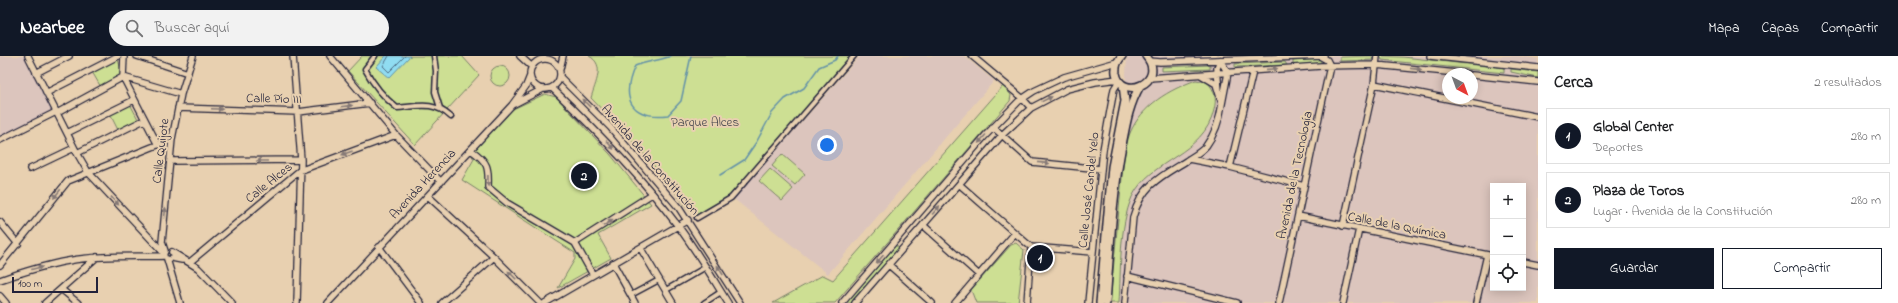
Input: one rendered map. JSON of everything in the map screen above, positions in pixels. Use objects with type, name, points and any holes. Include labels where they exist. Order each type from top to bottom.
[{"type":"street","points":[[28,56],[75,151],[88,172],[167,255]]},
{"type":"street","points":[[36,72],[69,56]]},
{"type":"street","points":[[46,93],[118,56]]},
{"type":"street","points":[[124,56],[123,77],[158,145]]},
{"type":"street","points":[[136,56],[188,73]]},
{"type":"street","name":"Calle Quijote","points":[[180,303],[162,242],[172,139],[181,94],[194,56]]},
{"type":"street","points":[[293,56],[301,160],[297,303]]},
{"type":"street","points":[[330,56],[396,135],[440,182]]},
{"type":"street","points":[[375,56],[365,69],[386,100],[397,108],[429,105],[440,108],[451,117]]},
{"type":"street","points":[[434,56],[436,71],[435,92],[440,108]]},
{"type":"street","points":[[520,56],[532,67],[541,60],[552,58],[560,69]]},
{"type":"street","points":[[535,56],[541,60]]},
{"type":"street","points":[[512,105],[543,90],[552,88],[560,77],[563,56]]},
{"type":"street","points":[[697,218],[731,198],[854,56]]},
{"type":"street","points":[[972,56],[1022,98],[1031,108]]},
{"type":"street","points":[[1320,56],[1328,60],[1330,66]]},
{"type":"street","points":[[1147,57],[1160,62],[1324,56]]},
{"type":"street","points":[[1343,226],[1374,84],[1376,56]]},
{"type":"street","points":[[1430,56],[1538,68]]},
{"type":"street","points":[[1147,57],[1152,66],[1150,78]]},
{"type":"street","points":[[842,303],[993,127],[1022,98],[1064,77],[1119,59]]},
{"type":"street","points":[[1100,303],[1112,167],[1125,101],[1120,81],[1115,70],[1119,59]]},
{"type":"street","points":[[1125,303],[1133,217],[1140,198],[1154,180],[1198,153],[1209,141],[1215,130],[1228,73],[1220,60]]},
{"type":"street","points":[[1219,92],[1217,64],[1220,60]]},
{"type":"street","points":[[1106,303],[1119,162],[1128,114],[1140,86],[1150,78],[1330,66],[1376,65],[1442,72]]},
{"type":"street","name":"Avenida de la Tecnología","points":[[1279,303],[1330,66]]},
{"type":"street","name":"Avenida Herencia","points":[[328,303],[379,246],[428,196],[512,105],[526,86],[532,67]]},
{"type":"street","points":[[1230,167],[1253,71]]},
{"type":"street","points":[[1199,74],[1216,84],[1222,104]]},
{"type":"street","points":[[530,76],[534,85],[543,90]]},
{"type":"street","points":[[1478,76],[1538,82]]},
{"type":"street","points":[[0,140],[56,113],[123,77],[181,94]]},
{"type":"street","name":"Avenida de la Constitución","points":[[560,77],[610,127],[688,220],[740,303]]},
{"type":"street","points":[[855,303],[1002,135],[1031,108],[1067,89],[1095,82],[1120,81],[1129,87],[1140,86]]},
{"type":"street","name":"Calle José Candel Yelo","points":[[1088,303],[1101,169],[1114,89],[1120,81]]},
{"type":"street","points":[[1374,84],[1538,117]]},
{"type":"street","name":"Avenida de la Constitución","points":[[552,88],[601,135],[679,226],[728,303]]},
{"type":"street","points":[[67,133],[134,100]]},
{"type":"street","name":"Calle Pío III","points":[[178,108],[298,112],[370,104]]},
{"type":"street","points":[[30,169],[75,151],[144,120]]},
{"type":"street","points":[[993,127],[1032,162],[1101,169]]},
{"type":"street","name":"Calle Alces","points":[[190,262],[300,171],[396,135]]},
{"type":"street","points":[[0,265],[68,181],[172,139]]},
{"type":"street","points":[[471,150],[482,158],[488,167],[488,187],[493,193],[507,203],[575,243],[593,275]]},
{"type":"street","points":[[1188,159],[1230,167],[1304,186]]},
{"type":"street","points":[[171,161],[301,160]]},
{"type":"street","points":[[959,184],[1031,247],[1093,252]]},
{"type":"street","points":[[575,243],[652,194]]},
{"type":"street","points":[[428,196],[494,257],[540,303]]},
{"type":"street","name":"Calle de la Química","points":[[1298,216],[1490,255]]},
{"type":"street","points":[[545,303],[641,249],[688,220]]},
{"type":"street","points":[[0,222],[18,244]]},
{"type":"street","points":[[923,225],[979,275]]},
{"type":"street","points":[[1343,303],[1359,229]]},
{"type":"street","points":[[955,303],[1015,233]]},
{"type":"street","points":[[893,243],[901,250]]},
{"type":"street","points":[[379,246],[421,303]]},
{"type":"street","points":[[1027,303],[1031,247]]},
{"type":"street","points":[[641,249],[666,290],[672,303]]},
{"type":"street","points":[[0,280],[34,268],[68,261],[97,257],[167,255],[190,262],[212,280],[232,303]]},
{"type":"street","points":[[1476,303],[1490,255]]},
{"type":"street","points":[[45,303],[97,257]]},
{"type":"street","points":[[442,303],[494,257]]},
{"type":"street","points":[[614,263],[635,303]]},
{"type":"street","points":[[1526,263],[1538,265]]},
{"type":"street","points":[[889,265],[932,303]]},
{"type":"street","points":[[666,290],[706,267]]},
{"type":"street","points":[[1127,276],[1237,303]]},
{"type":"street","points":[[631,295],[659,280]]},
{"type":"street","points":[[61,288],[78,303]]},
{"type":"street","points":[[704,303],[721,292]]},
{"type":"street","points":[[0,296],[6,303]]},
{"type":"street","points":[[333,298],[338,303]]},
{"type":"shaded area","points":[[0,56],[28,56],[56,112],[0,140]]},
{"type":"shaded area","points":[[860,56],[964,56],[994,81],[828,274],[734,199]]},
{"type":"shaded area","points":[[1127,56],[1517,56],[1538,59],[1538,303],[1113,303]]},
{"type":"green space","points":[[117,56],[123,77],[102,89],[91,70]]},
{"type":"green space","points":[[362,56],[462,56],[479,75],[415,145],[348,71]]},
{"type":"green space","name":"Parque Alces","points":[[589,56],[851,56],[730,195],[694,216],[646,156],[591,98],[597,80],[598,69],[597,64]]},
{"type":"green space","points":[[1372,56],[1373,60],[1340,61],[1340,57]]},
{"type":"green space","points":[[1380,56],[1403,57],[1504,68],[1504,73],[1478,70],[1478,68],[1457,68],[1382,60]]},
{"type":"green space","points":[[1319,59],[1322,63],[1293,65],[1293,61]]},
{"type":"green space","points":[[1285,62],[1287,65],[1235,67],[1235,64]]},
{"type":"green space","points":[[1210,65],[1210,69],[1162,71],[1162,67]]},
{"type":"green space","points":[[496,66],[504,66],[510,72],[510,80],[504,86],[496,86],[490,80],[490,72]]},
{"type":"green space","points":[[1511,69],[1538,72],[1538,78],[1511,72]]},
{"type":"green space","points":[[1196,80],[1207,82],[1212,88],[1215,95],[1214,110],[1208,125],[1200,137],[1151,174],[1140,184],[1132,197],[1123,235],[1119,303],[1110,303],[1124,157],[1130,133],[1142,114],[1157,100],[1166,94]]},
{"type":"green space","points":[[1003,86],[1011,95],[1010,101],[835,303],[773,303],[823,275],[833,280]]},
{"type":"green space","points":[[545,94],[556,97],[610,154],[651,204],[598,235],[611,258],[558,288],[575,259],[575,253],[462,180],[474,159],[471,154],[513,109]]},
{"type":"green space","points":[[129,102],[139,121],[119,132],[109,112]]},
{"type":"green space","points":[[782,154],[805,174],[795,185],[772,166]]},
{"type":"green space","points":[[770,169],[793,189],[782,201],[759,181]]},
{"type":"green space","points":[[893,243],[901,250],[855,303],[842,303]]},
{"type":"green space","points":[[1016,243],[1024,250],[1018,303],[976,303],[971,290],[1011,245]]},
{"type":"water","points":[[386,56],[410,56],[389,78],[376,67]]},
{"type":"waterway","points":[[671,56],[635,66],[629,88],[629,97],[637,110],[645,114],[668,115],[681,101],[691,56]]},
{"type":"waterway","points":[[720,175],[744,160],[757,141],[772,113],[785,99],[804,88],[819,67],[835,60],[838,56]]},
{"type":"place","name":"Plaza de Toros","points":[[584,176]]},
{"type":"place","name":"Global Center","points":[[1040,258]]}]
